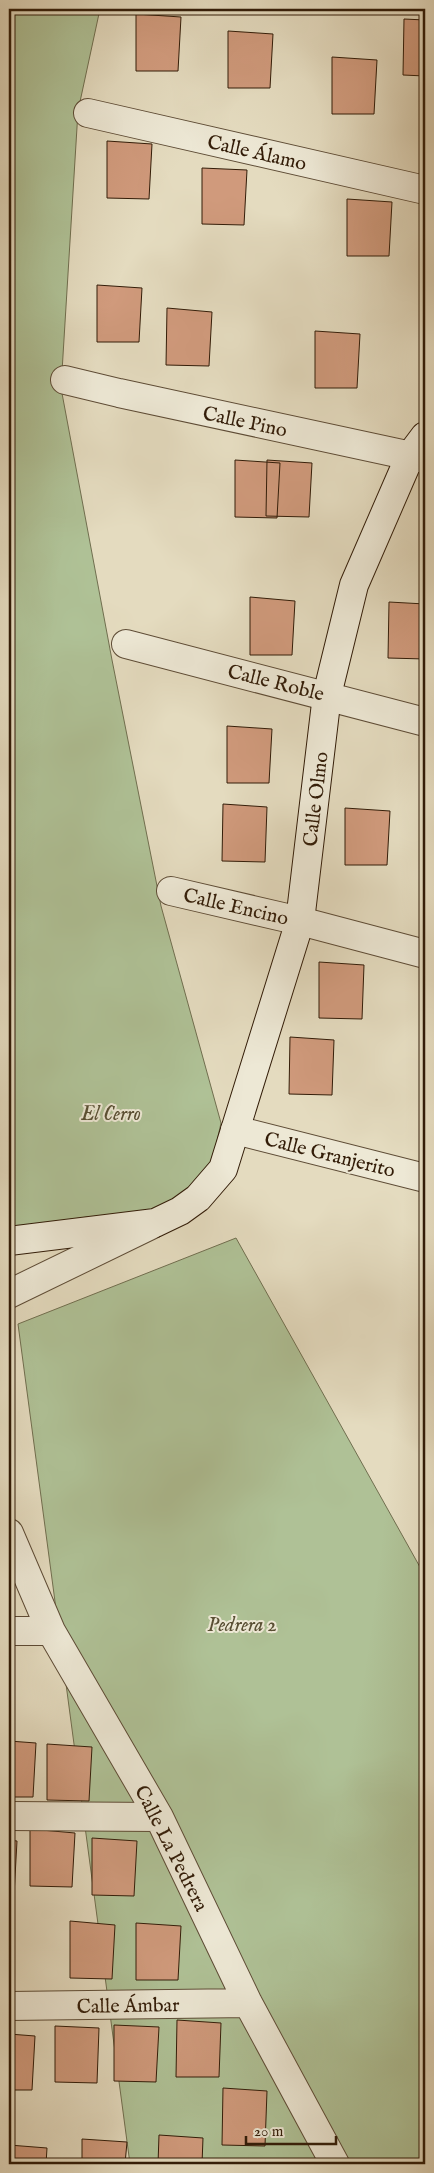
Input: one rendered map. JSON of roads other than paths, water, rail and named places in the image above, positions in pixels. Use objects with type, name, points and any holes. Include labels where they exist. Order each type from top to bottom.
[{"type":"street","name":"Calle Álamo","points":[[88,113],[425,190]]},
{"type":"street","name":"Calle Pino","points":[[64,380],[119,393],[420,450]]},
{"type":"street","name":"Calle Olmo","points":[[155,1223],[180,1211],[198,1198],[223,1169],[300,921],[327,695],[354,585],[420,450]]},
{"type":"street","name":"Calle Roble","points":[[126,644],[425,722]]},
{"type":"street","name":"Calle Encino","points":[[171,891],[300,921],[425,954]]},
{"type":"street","name":"Calle Granjerito","points":[[235,1130],[425,1178]]},
{"type":"street","points":[[9,1242],[155,1223]]},
{"type":"street","points":[[9,1294],[155,1223]]},
{"type":"street","name":"Calle La Pedrera","points":[[9,1533],[51,1631],[159,1817],[248,2003],[335,2164]]},
{"type":"street","points":[[9,1632],[51,1631]]},
{"type":"street","points":[[9,1816],[159,1817]]},
{"type":"street","name":"Calle Ámbar","points":[[9,2006],[248,2003]]},
{"type":"park label","name":"El Cerro","points":[[111,1113]]},
{"type":"park label","name":"Pedrera 2","points":[[242,1624]]}]
